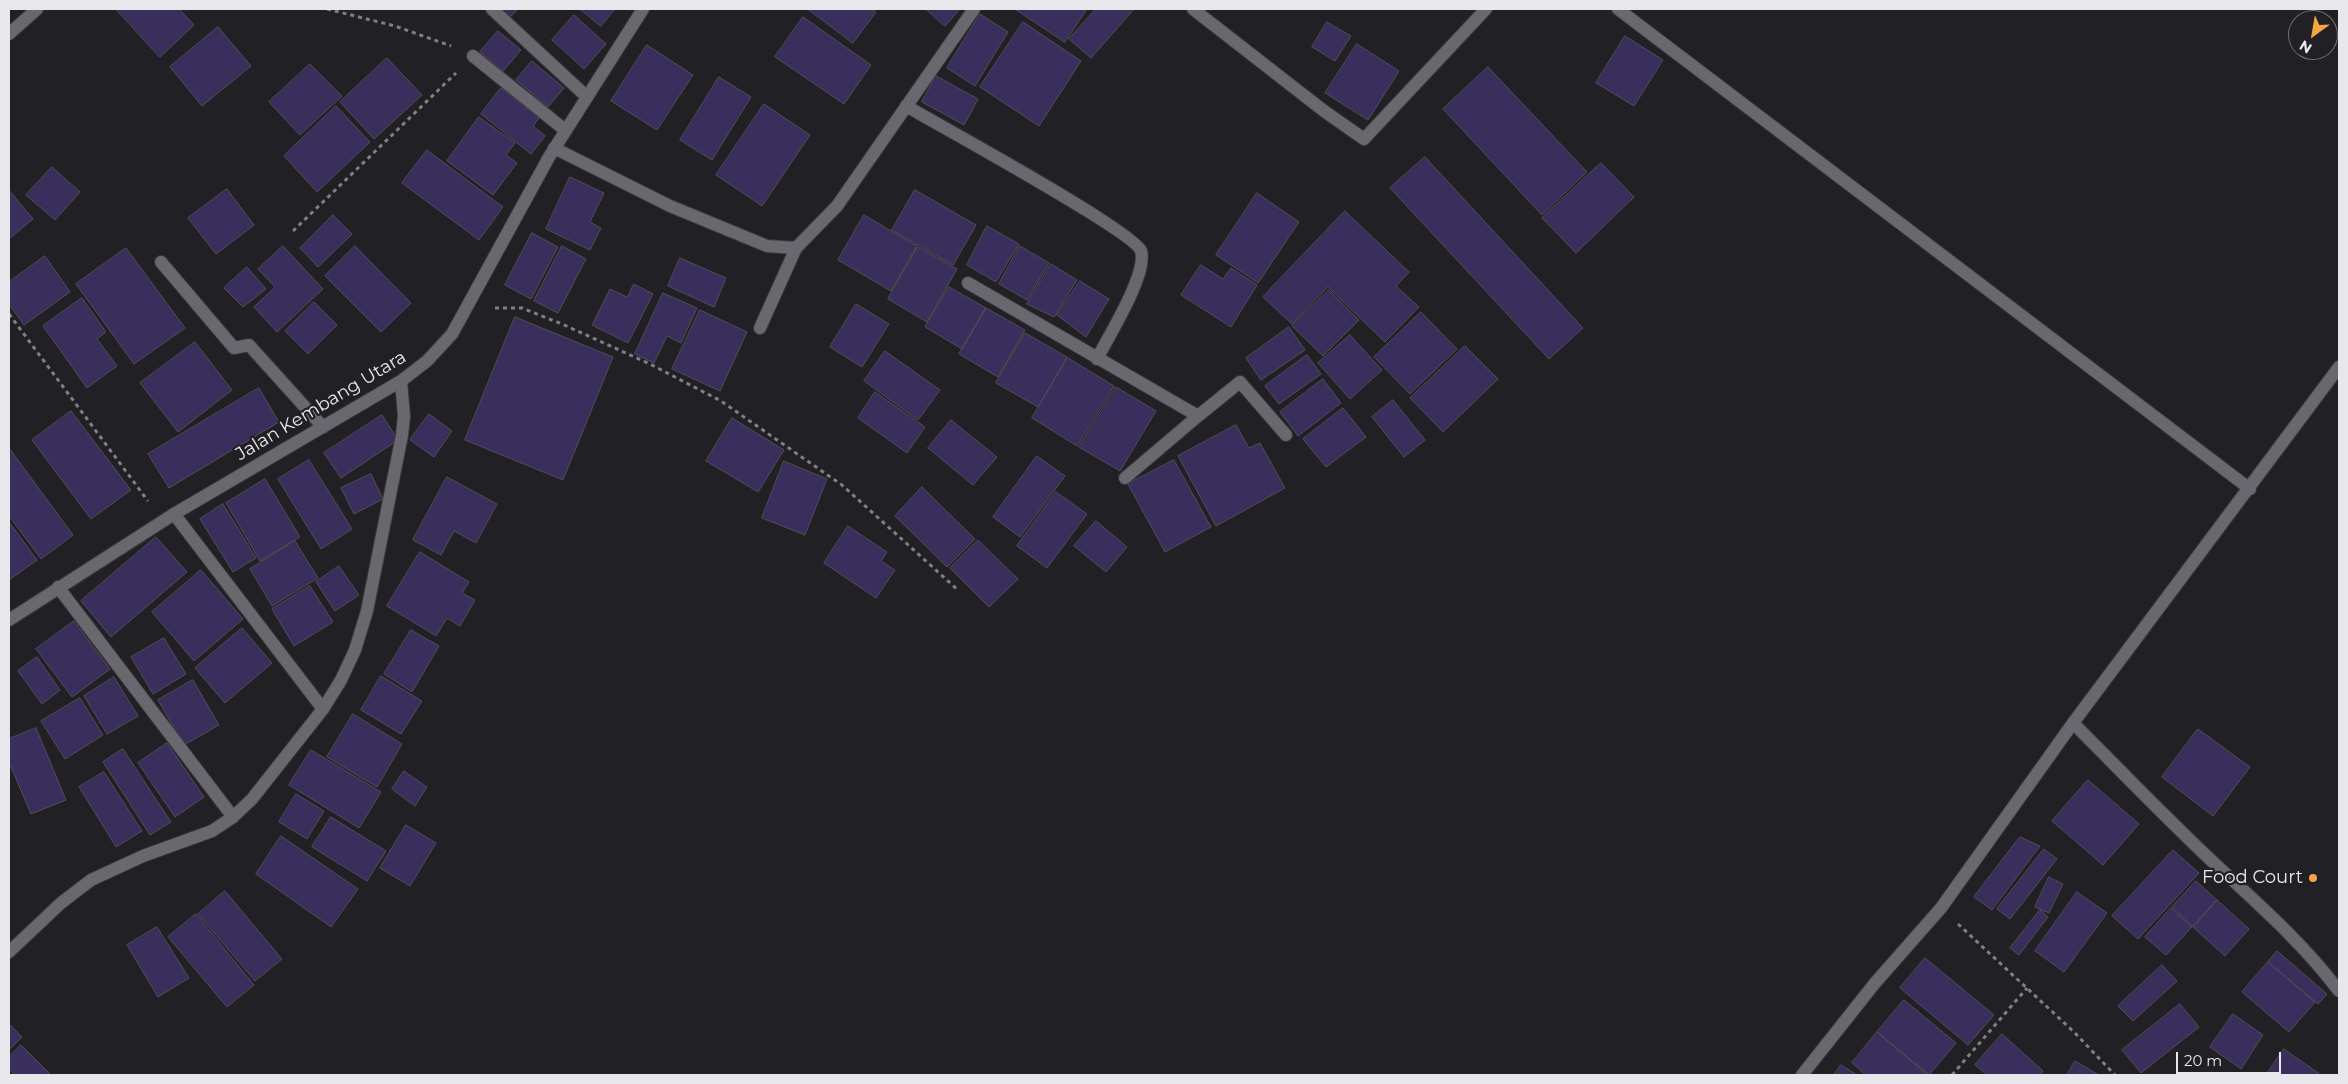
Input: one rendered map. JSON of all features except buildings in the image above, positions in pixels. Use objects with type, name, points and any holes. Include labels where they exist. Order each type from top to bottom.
[{"type":"street","points":[[9,34],[38,9]]},
{"type":"street","points":[[492,9],[586,96]]},
{"type":"street","name":"Jalan Kembang Utara","points":[[9,620],[169,518],[401,381],[441,348],[465,312],[554,148],[643,9]]},
{"type":"street","points":[[760,328],[796,248],[837,206],[974,9]]},
{"type":"street","points":[[1193,9],[1324,111],[1364,139],[1486,9]]},
{"type":"street","points":[[1618,9],[2250,489]]},
{"type":"street","points":[[473,56],[565,130]]},
{"type":"street","points":[[906,106],[1081,206],[1134,241],[1141,251],[1142,265],[1135,286],[1097,359]]},
{"type":"street","points":[[554,148],[670,206],[767,246],[796,248]]},
{"type":"street","points":[[162,262],[234,348],[248,345],[323,427]]},
{"type":"street","points":[[968,283],[1198,416]]},
{"type":"street","points":[[1802,1075],[1876,983],[1941,908],[2073,723],[2250,489],[2339,367]]},
{"type":"street","points":[[9,952],[61,902],[90,880],[135,859],[212,831],[233,818],[252,799],[323,709],[341,680],[355,650],[367,611],[402,435],[404,416],[401,381]]},
{"type":"street","points":[[1125,478],[1240,382],[1286,435]]},
{"type":"street","points":[[169,518],[323,709]]},
{"type":"street","points":[[58,587],[233,818]]},
{"type":"street","points":[[2073,723],[2214,862],[2267,910],[2327,975],[2339,991]]},
{"type":"path","points":[[293,231],[473,56],[395,26],[327,9]]},
{"type":"path","points":[[465,312],[502,307],[522,308],[641,360],[721,401],[842,485],[959,591]]},
{"type":"path","points":[[9,314],[169,518]]},
{"type":"path","points":[[1941,908],[2074,1032],[2115,1075]]},
{"type":"path","points":[[1952,1075],[2027,988]]},
{"type":"place","name":"Food Court","points":[[2313,878]]}]
